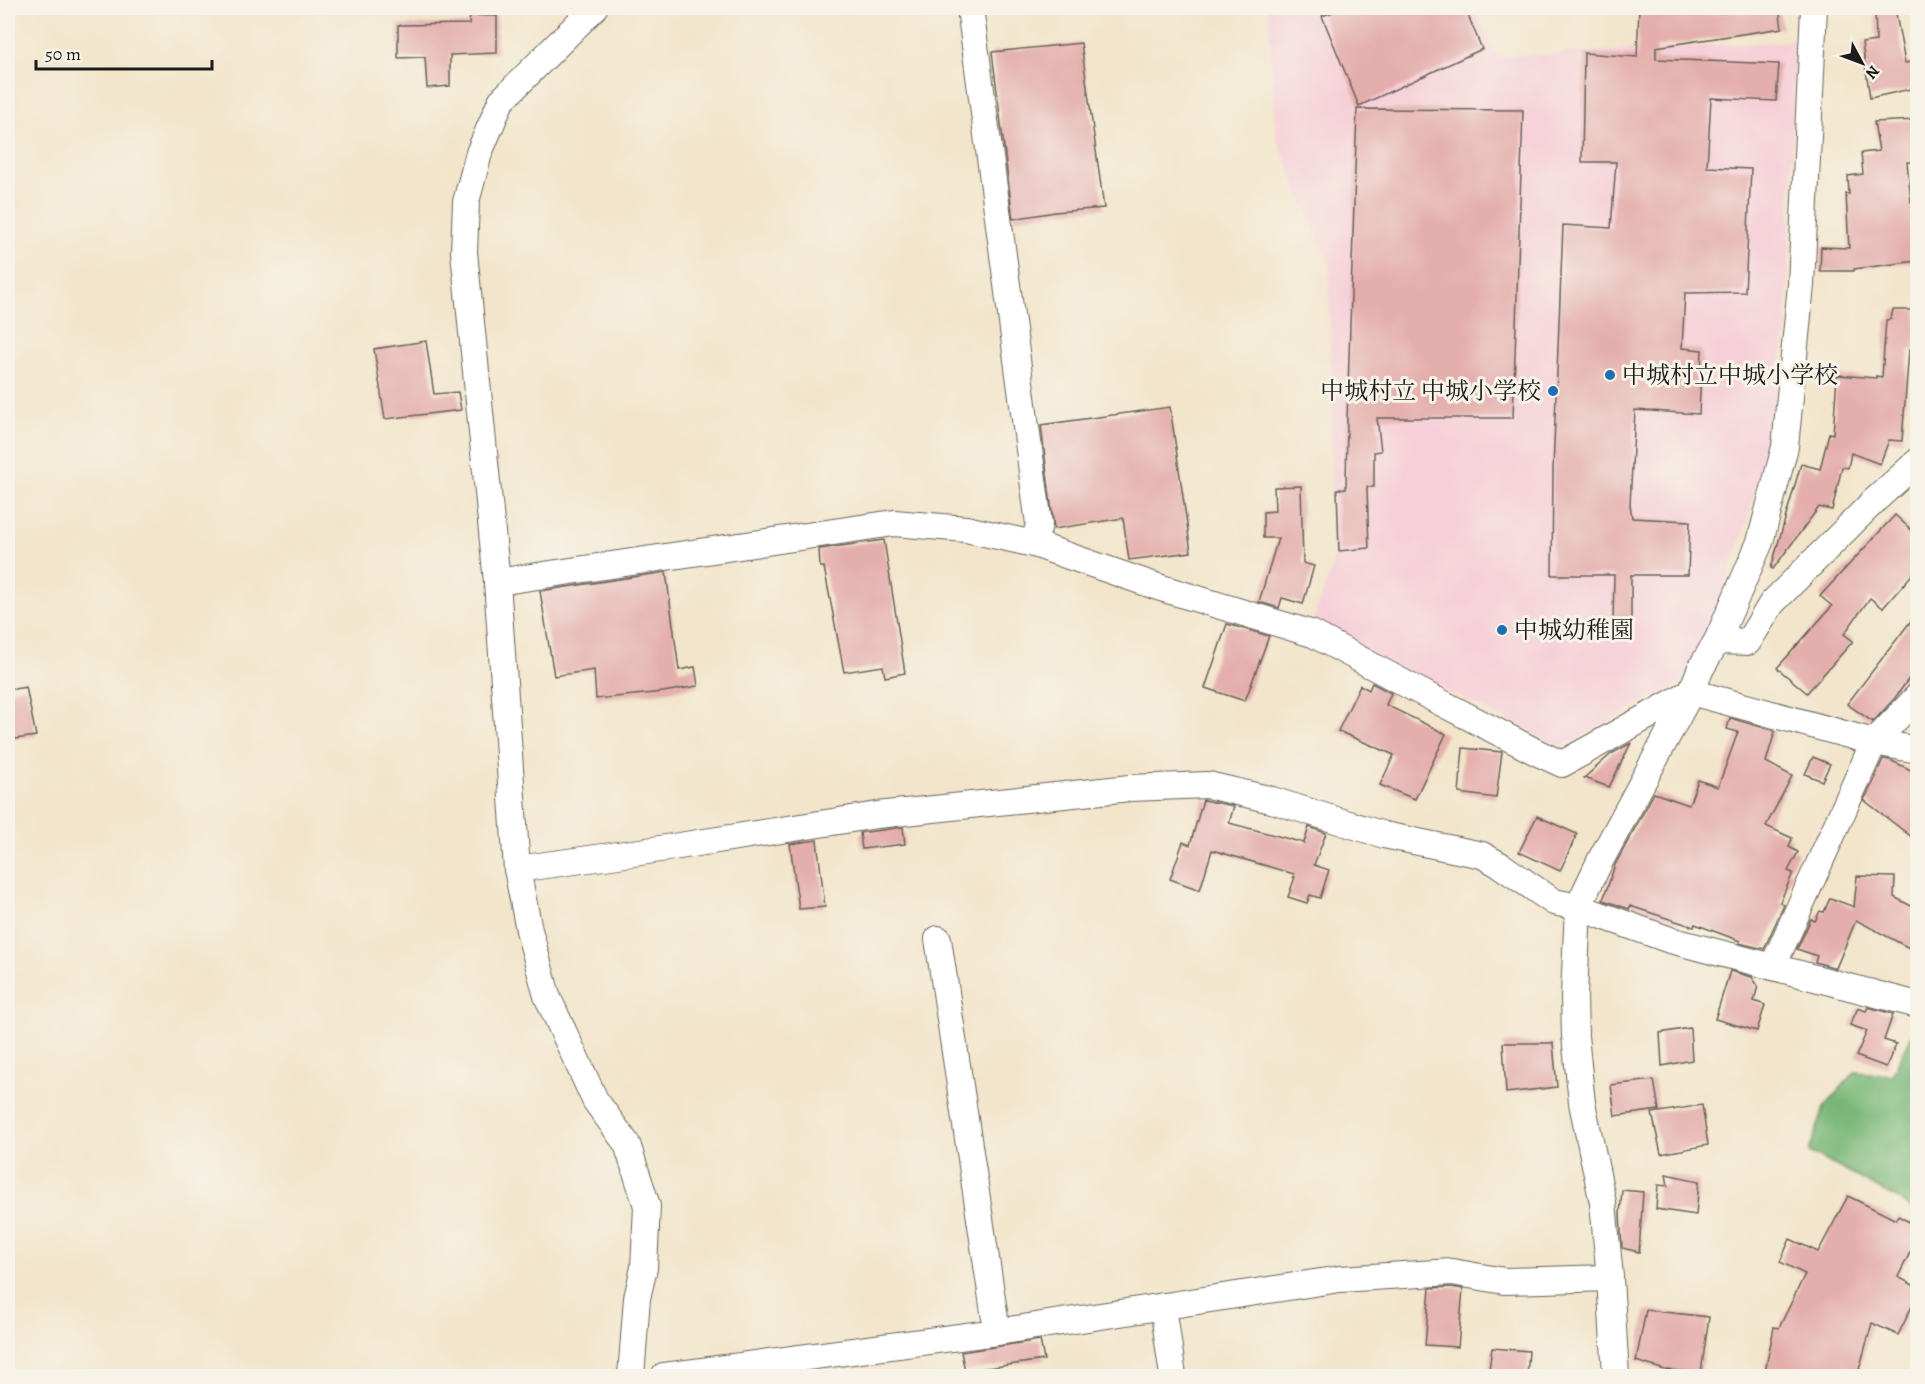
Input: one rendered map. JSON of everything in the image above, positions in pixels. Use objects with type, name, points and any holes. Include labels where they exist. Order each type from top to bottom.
[{"type":"street","points":[[594,8],[501,101],[479,153],[466,202],[464,252],[496,582],[517,869],[529,930],[548,996],[594,1100],[627,1144],[647,1206],[644,1268],[637,1298],[631,1377]]},
{"type":"street","points":[[970,8],[1039,524],[1034,544]]},
{"type":"street","points":[[1616,1377],[1603,1203],[1582,1103],[1575,1036],[1574,996],[1578,908],[1605,851],[1691,692],[1701,668],[1718,641],[1760,542],[1785,447],[1801,285],[1814,8]]},
{"type":"street","points":[[1718,641],[1748,642],[1772,603],[1917,461]]},
{"type":"street","points":[[496,582],[894,523],[966,529],[1034,544],[1158,587],[1313,634],[1562,764],[1691,692],[1874,742],[1917,750]]},
{"type":"street","points":[[1773,966],[1874,742],[1917,696]]},
{"type":"street","points":[[517,869],[878,814],[1130,788],[1208,785],[1272,800],[1384,835],[1482,855],[1554,902],[1670,940],[1917,1005]]},
{"type":"street","points":[[938,939],[997,1332]]},
{"type":"street","points":[[664,1377],[997,1332],[1340,1280],[1452,1272],[1504,1281],[1610,1278]]},
{"type":"street","points":[[1163,1306],[1173,1377]]},
{"type":"shaded area","name":"中城村立 中城小学校","points":[[1268,8],[1473,8],[1498,57],[1796,41],[1786,332],[1767,451],[1746,525],[1712,622],[1682,682],[1561,747],[1312,624],[1333,564],[1329,264],[1277,140]]},
{"type":"green space","points":[[1917,1025],[1917,1212],[1895,1197],[1809,1152],[1824,1107],[1855,1072],[1892,1075]]},
{"type":"building","points":[[1344,8],[1465,8],[1482,49],[1359,106],[1322,16]]},
{"type":"building","points":[[1639,8],[1708,8],[1707,14],[1779,8],[1782,28],[1656,47],[1656,59],[1779,64],[1776,101],[1711,98],[1707,167],[1751,169],[1745,292],[1685,293],[1682,348],[1702,350],[1699,414],[1635,410],[1630,504],[1632,518],[1690,521],[1688,575],[1631,575],[1631,622],[1613,621],[1614,575],[1552,575],[1553,469],[1563,225],[1611,228],[1616,162],[1582,162],[1584,53],[1637,57]]},
{"type":"building","points":[[1875,8],[1895,8],[1905,63],[1911,62],[1915,88],[1870,98],[1862,43],[1876,41]]},
{"type":"building","points":[[470,15],[497,16],[497,53],[450,55],[450,86],[427,88],[425,57],[398,58],[398,25],[469,24]]},
{"type":"building","points":[[1081,43],[1104,208],[1055,212],[1013,219],[992,52]]},
{"type":"building","points":[[1357,109],[1523,110],[1513,418],[1377,418],[1381,451],[1374,452],[1374,487],[1367,487],[1369,548],[1339,551],[1337,489],[1346,489]]},
{"type":"building","points":[[1917,120],[1917,162],[1907,162],[1911,202],[1917,202],[1917,261],[1854,269],[1854,271],[1820,271],[1821,247],[1849,248],[1846,194],[1849,194],[1848,176],[1863,174],[1861,153],[1879,151],[1874,122]]},
{"type":"building","points":[[1893,310],[1917,310],[1915,350],[1909,350],[1902,441],[1889,440],[1880,464],[1851,453],[1848,468],[1842,467],[1832,510],[1819,507],[1773,569],[1771,568],[1801,464],[1820,469],[1829,433],[1833,434],[1837,375],[1882,377],[1886,320],[1891,319]]},
{"type":"building","points":[[426,341],[434,394],[458,392],[461,410],[385,419],[374,349]]},
{"type":"building","points":[[1170,407],[1191,552],[1129,560],[1123,518],[1054,529],[1041,425]]},
{"type":"building","points":[[1301,486],[1303,563],[1314,566],[1303,604],[1282,598],[1279,608],[1259,602],[1278,538],[1263,538],[1263,512],[1275,511],[1274,487]]},
{"type":"building","points":[[1895,515],[1917,535],[1917,569],[1883,608],[1870,598],[1844,634],[1853,641],[1807,693],[1777,668],[1832,606],[1820,596]]},
{"type":"building","points":[[884,540],[905,673],[885,677],[883,666],[844,672],[824,567],[820,567],[819,549]]},
{"type":"building","points":[[666,572],[679,670],[695,667],[698,686],[596,699],[594,670],[554,676],[540,591]]},
{"type":"building","points":[[1917,613],[1917,667],[1895,698],[1873,722],[1847,704]]},
{"type":"building","points":[[1227,624],[1269,636],[1245,701],[1205,688]]},
{"type":"building","points":[[1372,683],[1391,693],[1386,705],[1446,734],[1415,799],[1380,785],[1394,755],[1338,731],[1360,685],[1369,690]]},
{"type":"building","points":[[26,687],[36,736],[8,740],[8,690]]},
{"type":"building","points":[[1730,718],[1775,731],[1766,762],[1792,776],[1766,826],[1792,838],[1789,847],[1798,852],[1788,871],[1793,873],[1780,902],[1784,905],[1764,949],[1739,943],[1740,941],[1695,924],[1694,927],[1630,906],[1629,909],[1603,900],[1615,865],[1654,793],[1689,805],[1698,780],[1718,787],[1738,732],[1727,729]]},
{"type":"building","points":[[1631,743],[1609,787],[1584,778],[1611,754]]},
{"type":"building","points":[[1463,748],[1502,752],[1496,798],[1459,793]]},
{"type":"building","points":[[1813,757],[1830,764],[1822,781],[1805,774]]},
{"type":"building","points":[[1883,759],[1917,773],[1917,841],[1864,800]]},
{"type":"building","points":[[1203,800],[1234,806],[1229,823],[1304,843],[1309,827],[1326,833],[1314,865],[1329,870],[1320,898],[1310,895],[1307,903],[1288,897],[1294,874],[1212,850],[1200,890],[1170,879],[1183,842],[1190,845]]},
{"type":"building","points":[[1537,816],[1577,834],[1560,871],[1519,852]]},
{"type":"building","points":[[903,827],[905,844],[862,849],[860,833]]},
{"type":"building","points":[[817,840],[825,907],[799,909],[790,844]]},
{"type":"building","points":[[1857,876],[1895,877],[1894,897],[1917,909],[1917,937],[1911,949],[1856,920],[1836,968],[1815,962],[1817,956],[1797,949],[1811,919],[1815,921],[1820,911],[1824,912],[1830,898],[1854,907]]},
{"type":"building","points":[[1730,971],[1752,977],[1758,986],[1754,1001],[1765,1005],[1757,1031],[1715,1019]]},
{"type":"building","points":[[1868,1007],[1893,1014],[1884,1040],[1896,1044],[1886,1067],[1856,1056],[1867,1031],[1850,1025],[1858,1008],[1866,1011]]},
{"type":"building","points":[[1690,1028],[1692,1060],[1662,1066],[1660,1033]]},
{"type":"building","points":[[1503,1043],[1553,1043],[1557,1087],[1506,1093]]},
{"type":"building","points":[[1654,1080],[1659,1110],[1615,1116],[1611,1085]]},
{"type":"building","points":[[1702,1105],[1708,1145],[1661,1154],[1652,1113]]},
{"type":"building","points":[[1666,1174],[1699,1181],[1696,1215],[1656,1209],[1658,1185],[1668,1186]]},
{"type":"building","points":[[1622,1190],[1643,1192],[1639,1252],[1622,1248],[1620,1214]]},
{"type":"building","points":[[1848,1196],[1896,1220],[1898,1216],[1917,1226],[1917,1238],[1898,1277],[1917,1287],[1917,1296],[1898,1335],[1872,1323],[1857,1377],[1764,1377],[1774,1327],[1779,1328],[1805,1274],[1780,1262],[1790,1239],[1818,1252]]},
{"type":"building","points":[[1430,1288],[1463,1289],[1458,1347],[1425,1345]]},
{"type":"building","points":[[1646,1310],[1709,1317],[1701,1372],[1665,1370],[1636,1361]]},
{"type":"building","points":[[1040,1340],[1044,1360],[965,1371],[961,1352]]},
{"type":"building","points":[[1492,1348],[1529,1351],[1527,1377],[1488,1377]]},
{"type":"place","name":"中城村立中城小学校","points":[[1610,375]]},
{"type":"place","name":"中城村立 中城小学校","points":[[1553,391]]},
{"type":"place","name":"中城幼稚園","points":[[1502,630]]}]
